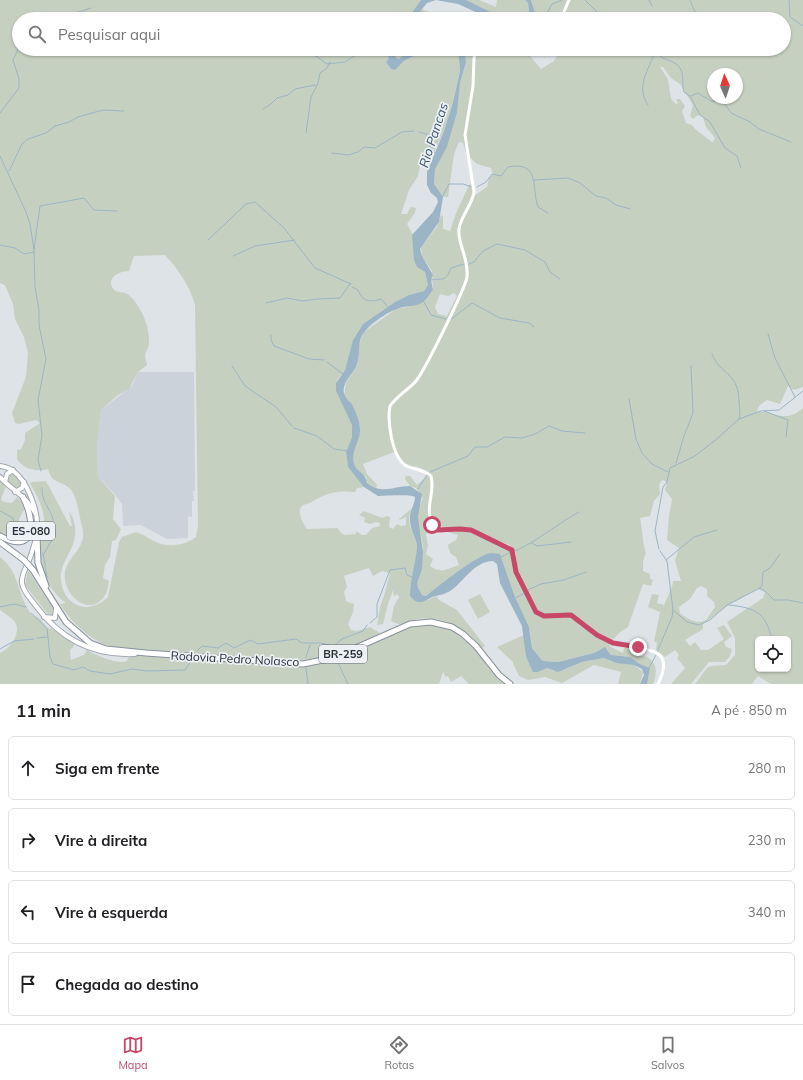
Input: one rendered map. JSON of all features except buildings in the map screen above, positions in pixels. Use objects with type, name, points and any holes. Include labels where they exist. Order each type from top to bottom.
[{"type":"highway","name":"ES-080","points":[[0,536],[9,541],[16,542],[26,538],[31,532],[31,518],[23,496]]},
{"type":"highway","name":"ES-080","points":[[37,535],[38,563],[50,596]]},
{"type":"highway","name":"Rodovia Pedro Nolasco","points":[[0,542],[24,560],[33,570],[66,622],[90,642],[111,650],[289,663],[316,662],[336,656],[410,624],[431,622],[452,627],[463,634],[476,646],[499,675],[510,684]]},
{"type":"main road","points":[[0,466],[13,470]]},
{"type":"main road","points":[[5,482],[7,474],[13,470]]},
{"type":"main road","name":"ES-080","points":[[13,470],[24,482],[36,510],[37,535],[21,582],[24,590],[44,617]]},
{"type":"main road","name":"ES-080","points":[[0,477],[15,492],[23,496],[29,502],[36,515]]},
{"type":"main road","points":[[15,492],[22,488],[24,482]]},
{"type":"main road","points":[[44,617],[55,618],[56,608]]},
{"type":"main road","points":[[44,617],[60,633],[88,648],[124,654],[146,653]]},
{"type":"street","points":[[564,12],[569,0]]},
{"type":"street","points":[[475,56],[473,86],[465,135],[474,192],[472,200],[464,213],[459,232],[467,267],[466,283],[421,374],[410,388],[390,406],[389,419],[394,446],[401,462],[406,466],[425,472],[431,476],[432,485],[428,513],[435,529],[446,531],[467,529],[509,547],[514,553],[516,572],[536,612],[544,616],[571,615],[591,632],[613,643],[638,647],[659,654],[664,662],[665,668],[658,684]]},
{"type":"shaded area","points":[[138,372],[194,372],[195,491],[193,491],[194,501],[192,501],[192,517],[188,516],[188,538],[167,539],[141,525],[123,526],[122,504],[113,492],[98,477],[97,445],[101,410],[132,386]]},
{"type":"green space","points":[[0,0],[421,0],[412,12],[12,12],[12,56],[388,56],[389,58],[386,62],[391,69],[395,70],[404,61],[414,56],[459,56],[460,71],[444,131],[432,156],[425,150],[421,160],[418,176],[409,190],[401,214],[407,214],[411,207],[416,208],[415,213],[407,224],[412,234],[417,267],[425,272],[428,285],[424,291],[409,295],[395,302],[363,324],[354,338],[345,370],[337,380],[336,391],[352,424],[352,437],[346,452],[348,467],[365,487],[357,488],[355,492],[342,491],[321,497],[303,505],[300,509],[300,515],[307,529],[338,528],[346,535],[356,534],[356,531],[362,535],[366,535],[372,528],[380,526],[380,523],[376,522],[370,524],[364,522],[365,518],[359,515],[364,511],[382,518],[387,516],[390,517],[389,527],[393,529],[397,524],[401,526],[406,525],[406,517],[400,520],[399,519],[411,509],[409,521],[417,546],[410,596],[416,601],[428,600],[436,596],[439,600],[457,610],[485,646],[482,648],[462,629],[437,619],[418,619],[402,624],[391,621],[394,606],[399,597],[397,594],[394,597],[393,590],[383,624],[377,625],[380,607],[390,573],[382,571],[373,576],[369,568],[344,576],[347,587],[344,592],[346,601],[354,604],[353,612],[348,624],[351,630],[357,631],[370,627],[380,633],[339,652],[317,658],[294,660],[116,648],[108,646],[92,638],[66,613],[60,604],[66,603],[54,591],[45,576],[40,552],[44,516],[39,501],[30,483],[46,481],[70,526],[72,526],[69,511],[73,519],[75,528],[74,541],[62,568],[61,581],[63,590],[68,597],[73,603],[79,606],[94,606],[101,603],[108,597],[119,542],[122,537],[136,532],[161,544],[177,545],[192,540],[196,537],[198,525],[195,305],[183,278],[165,255],[134,256],[129,271],[119,273],[111,280],[112,287],[118,292],[128,294],[142,312],[147,325],[149,344],[145,356],[147,365],[138,372],[129,389],[118,395],[101,410],[97,445],[98,477],[115,496],[113,519],[121,529],[116,540],[112,541],[110,557],[105,565],[103,578],[109,581],[106,593],[100,601],[94,605],[87,605],[75,599],[70,593],[65,579],[67,565],[79,548],[83,535],[76,499],[72,491],[52,478],[48,469],[35,470],[27,468],[17,459],[17,450],[21,449],[25,440],[25,433],[40,423],[36,420],[19,424],[15,423],[12,413],[26,377],[28,353],[24,337],[15,319],[13,304],[5,285],[0,283]]},
{"type":"green space","points":[[466,0],[479,0],[496,7],[497,0],[525,0],[528,3],[529,12],[491,12]]},
{"type":"green space","points":[[531,0],[803,0],[803,387],[794,390],[788,386],[780,404],[767,400],[760,405],[757,410],[758,412],[786,416],[797,413],[803,408],[803,684],[771,684],[758,676],[752,684],[695,684],[707,668],[711,666],[726,665],[735,655],[735,638],[727,622],[763,598],[765,592],[757,589],[735,602],[734,601],[703,624],[703,629],[685,640],[690,646],[695,642],[701,650],[708,650],[724,639],[717,628],[724,625],[732,636],[724,642],[726,647],[732,649],[730,656],[725,662],[709,662],[691,684],[671,684],[685,668],[677,658],[679,655],[675,650],[665,657],[656,650],[657,642],[654,642],[660,612],[648,607],[652,594],[659,595],[657,603],[664,605],[673,581],[681,581],[675,561],[679,548],[667,540],[672,499],[665,490],[667,483],[664,480],[661,481],[659,485],[660,494],[654,501],[650,516],[640,518],[646,552],[643,562],[643,571],[650,574],[650,579],[653,580],[651,586],[643,584],[628,627],[619,633],[609,644],[611,647],[623,653],[624,647],[630,649],[638,655],[651,659],[656,669],[655,676],[653,684],[647,684],[650,668],[640,664],[630,657],[611,655],[607,649],[603,648],[594,653],[558,662],[543,661],[532,648],[530,631],[515,597],[500,554],[491,554],[472,562],[451,576],[426,596],[422,595],[417,585],[417,579],[423,550],[418,516],[423,498],[416,488],[410,486],[405,479],[406,476],[410,476],[417,485],[426,477],[427,471],[415,466],[412,468],[402,462],[394,452],[363,464],[367,474],[377,485],[376,488],[368,484],[366,477],[353,463],[353,453],[359,438],[360,426],[354,409],[344,396],[346,383],[357,365],[358,347],[364,332],[396,309],[412,306],[425,299],[433,290],[432,271],[422,256],[421,247],[437,227],[441,215],[443,216],[443,229],[450,231],[456,213],[469,185],[472,184],[474,196],[487,187],[489,178],[493,174],[491,168],[477,164],[467,155],[463,143],[459,142],[454,154],[448,197],[443,197],[434,184],[435,166],[447,147],[457,107],[460,83],[466,62],[465,56],[531,56],[541,69],[554,61],[557,56],[791,56],[791,12],[535,12]],"holes":[[[660,67],[663,67],[671,78],[680,84],[693,105],[690,116],[693,119],[698,115],[703,117],[706,127],[715,138],[713,142],[695,129],[692,125],[686,123],[682,111],[685,106],[680,99],[676,99],[678,103],[676,104],[671,99],[668,79]],[[454,293],[457,296],[447,316],[438,314],[435,307],[440,294],[448,296]],[[436,520],[442,526],[441,530],[458,535],[456,540],[449,544],[448,547],[451,554],[456,557],[459,565],[447,569],[437,570],[430,566],[433,559],[426,554],[428,546],[426,534],[431,529],[431,522]],[[701,586],[707,589],[707,596],[714,602],[715,607],[706,620],[695,622],[680,613],[679,607],[690,599],[697,588]]]},
{"type":"green space","points":[[421,9],[430,12],[419,12]]},
{"type":"green space","points":[[395,56],[403,56],[398,59]]},
{"type":"green space","points":[[12,472],[16,473],[24,484],[19,490],[8,481],[9,474]]},
{"type":"green space","points":[[0,477],[6,486],[1,500],[12,503],[17,497],[26,506],[19,519],[21,530],[19,542],[0,536]]},
{"type":"green space","points":[[0,557],[15,576],[30,613],[41,620],[47,628],[56,630],[75,645],[70,650],[71,660],[84,655],[87,650],[101,657],[118,662],[127,661],[130,655],[311,665],[340,658],[416,624],[444,625],[466,637],[508,684],[469,684],[461,676],[451,682],[448,676],[446,677],[443,672],[439,684],[0,684],[0,653],[11,645],[16,636],[17,626],[10,617],[0,610]]},
{"type":"green space","points":[[28,570],[56,613],[54,617],[47,613],[25,585]]},
{"type":"green space","points":[[480,594],[490,612],[478,619],[468,600]]},
{"type":"green space","points":[[524,635],[526,657],[533,671],[538,672],[547,668],[554,671],[566,669],[582,662],[604,658],[613,662],[634,665],[643,672],[640,684],[618,684],[621,672],[594,665],[562,683],[545,677],[528,680],[519,676],[512,661],[497,647]]},
{"type":"water","points":[[421,0],[436,0],[427,3],[420,12],[412,12]]},
{"type":"water","points":[[436,0],[466,0],[491,12],[476,12],[458,4]]},
{"type":"water","points":[[525,0],[531,0],[535,12],[529,12],[528,3]]},
{"type":"water","points":[[388,56],[395,56],[398,59],[403,56],[414,56],[404,61],[395,70],[391,69],[386,62],[389,58]]},
{"type":"water","points":[[459,56],[465,56],[466,62],[460,83],[457,112],[447,147],[435,169],[434,184],[443,197],[439,222],[420,249],[422,256],[433,275],[431,280],[433,290],[420,304],[400,308],[383,316],[366,330],[360,339],[357,364],[344,387],[345,396],[354,409],[360,426],[359,438],[353,455],[354,464],[365,477],[367,483],[372,487],[378,489],[388,489],[410,486],[422,494],[418,517],[423,552],[422,569],[417,583],[422,595],[426,596],[476,559],[491,553],[500,554],[515,597],[529,627],[532,648],[543,661],[558,662],[594,653],[605,647],[611,655],[630,657],[640,664],[650,668],[647,684],[640,684],[644,675],[642,669],[634,665],[616,663],[604,658],[582,662],[558,672],[547,668],[538,672],[533,672],[526,657],[522,626],[500,583],[497,564],[493,561],[480,564],[448,592],[432,597],[423,602],[418,602],[413,599],[410,596],[411,583],[417,547],[410,522],[410,514],[415,497],[403,495],[378,496],[364,487],[348,467],[346,452],[352,437],[352,425],[336,391],[336,383],[345,370],[353,340],[363,324],[395,302],[409,295],[424,291],[428,285],[425,272],[417,267],[414,260],[412,235],[433,212],[438,202],[437,198],[431,193],[427,185],[427,172],[444,131],[453,102],[460,71]]},
{"type":"waterway","points":[[548,12],[552,4],[562,0]]},
{"type":"waterway","points":[[585,0],[597,12]]},
{"type":"waterway","points":[[649,0],[652,6]]},
{"type":"waterway","points":[[690,0],[695,12]]},
{"type":"waterway","points":[[789,0],[790,12]]},
{"type":"waterway","points":[[78,12],[91,8]]},
{"type":"waterway","points":[[791,18],[803,26]]},
{"type":"waterway","points":[[0,113],[19,88],[19,79],[13,60],[15,56]]},
{"type":"waterway","points":[[316,56],[327,64],[345,62],[354,56]]},
{"type":"waterway","points":[[648,105],[644,98],[643,85],[644,78],[653,56]]},
{"type":"waterway","points":[[660,56],[675,63],[681,70],[684,92],[690,96],[700,115],[710,122],[725,148],[737,156],[741,168]]},
{"type":"waterway","points":[[306,133],[311,97],[318,83],[320,73],[327,68],[330,62]]},
{"type":"waterway","points":[[263,109],[277,98],[288,95],[295,89],[315,85]]},
{"type":"waterway","points":[[691,96],[698,93],[711,101],[724,103],[731,113],[750,122],[759,129],[791,142]]},
{"type":"waterway","points":[[9,171],[22,144],[28,139],[46,133],[55,126],[69,122],[78,117],[103,110],[124,111]]},
{"type":"waterway","points":[[332,153],[348,155],[358,152],[364,147],[375,148],[402,132],[414,131]]},
{"type":"waterway","name":"Rio Pancas","points":[[419,132],[427,134],[426,141],[435,153]]},
{"type":"waterway","points":[[0,156],[26,212],[30,224],[34,250],[35,287],[39,310],[39,325],[46,359],[38,400],[42,435],[38,460],[41,471]]},
{"type":"waterway","points":[[477,187],[486,182],[492,174],[501,176],[508,167],[518,166],[526,168],[533,177],[538,207],[548,213]]},
{"type":"waterway","points":[[534,180],[568,178],[580,183],[596,196],[606,198],[616,205],[630,209]]},
{"type":"waterway","points":[[442,197],[449,184],[463,184],[472,187]]},
{"type":"waterway","points":[[34,249],[40,206],[84,198],[94,210],[117,211]]},
{"type":"waterway","points":[[208,240],[246,204],[255,202],[284,228],[315,268],[351,284]]},
{"type":"waterway","points":[[233,256],[255,246],[295,240]]},
{"type":"waterway","points":[[469,264],[474,262],[483,251],[497,244],[525,250],[545,262],[550,272],[560,279]]},
{"type":"waterway","points":[[0,245],[15,248],[24,254],[34,252]]},
{"type":"waterway","points":[[431,280],[444,278],[447,276],[451,268],[464,264]]},
{"type":"waterway","points":[[266,303],[287,298],[303,301],[340,298],[350,284]]},
{"type":"waterway","points":[[352,287],[358,290],[364,299],[370,301],[381,299],[389,308]]},
{"type":"waterway","points":[[424,302],[431,315],[446,319]]},
{"type":"waterway","points":[[450,320],[472,303],[500,318],[529,323],[534,327]]},
{"type":"waterway","points":[[768,334],[775,358],[795,397]]},
{"type":"waterway","points":[[271,335],[271,340],[274,346],[309,359],[324,360]]},
{"type":"waterway","points":[[712,354],[719,366],[732,378],[738,390],[740,411],[739,419]]},
{"type":"waterway","points":[[327,362],[343,374]]},
{"type":"waterway","points":[[232,366],[245,386],[276,407],[292,426]]},
{"type":"waterway","points":[[676,463],[693,413],[691,366]]},
{"type":"waterway","points":[[659,549],[655,531],[663,487],[667,482],[670,468],[695,456],[739,419],[761,411],[779,410],[803,391]]},
{"type":"waterway","points":[[629,399],[636,439],[642,453],[652,464],[668,472]]},
{"type":"waterway","points":[[764,411],[788,420],[786,437]]},
{"type":"waterway","points":[[430,472],[468,456],[475,447],[487,447],[505,437],[522,438],[535,434],[549,426],[562,431],[585,433]]},
{"type":"waterway","points":[[294,428],[317,436],[334,449],[348,451]]},
{"type":"waterway","points":[[418,489],[427,475]]},
{"type":"waterway","points":[[42,488],[44,499],[53,518],[55,535],[43,555]]},
{"type":"waterway","points":[[0,511],[13,518],[16,532]]},
{"type":"waterway","points":[[515,551],[579,512]]},
{"type":"waterway","points":[[666,560],[694,537],[717,530]]},
{"type":"waterway","points":[[532,543],[537,546],[571,542]]},
{"type":"waterway","points":[[657,652],[672,617],[673,610],[667,561],[660,551]]},
{"type":"waterway","points":[[501,557],[511,552]]},
{"type":"waterway","points":[[43,553],[47,577]]},
{"type":"waterway","points":[[673,610],[687,622],[699,625],[710,620],[727,605],[760,588],[762,585],[763,572],[770,568],[780,554]]},
{"type":"waterway","points":[[370,623],[377,617],[377,604],[390,570],[405,568],[407,575],[412,577]]},
{"type":"waterway","points":[[528,590],[541,584],[564,580],[586,572]]},
{"type":"waterway","points":[[760,588],[774,600],[788,600],[803,603]]},
{"type":"waterway","points":[[515,598],[525,593]]},
{"type":"waterway","points":[[0,607],[14,604],[26,607]]},
{"type":"waterway","points":[[729,605],[746,608],[758,613],[766,623],[771,636]]},
{"type":"waterway","points":[[31,613],[47,628],[50,657],[53,664],[74,670],[83,667],[90,671],[110,674],[132,669],[147,671],[185,670],[192,660]]},
{"type":"waterway","points":[[197,651],[202,646],[218,648],[226,643],[234,648],[250,640],[258,644],[296,639],[302,643],[321,643],[334,646],[342,639],[363,631],[367,625]]},
{"type":"waterway","points":[[37,638],[47,637]]},
{"type":"waterway","points":[[0,649],[14,641],[34,639]]},
{"type":"waterway","points":[[306,657],[310,645]]},
{"type":"waterway","points":[[333,647],[334,652]]},
{"type":"waterway","points":[[649,668],[656,655]]},
{"type":"waterway","points":[[337,661],[348,684]]},
{"type":"waterway","points":[[306,668],[308,684]]},
{"type":"route","points":[[432,525],[438,530],[471,530],[492,542],[509,547],[514,553],[516,572],[530,597],[532,606],[539,615],[571,615],[577,618],[591,632],[613,643],[638,647]]}]
